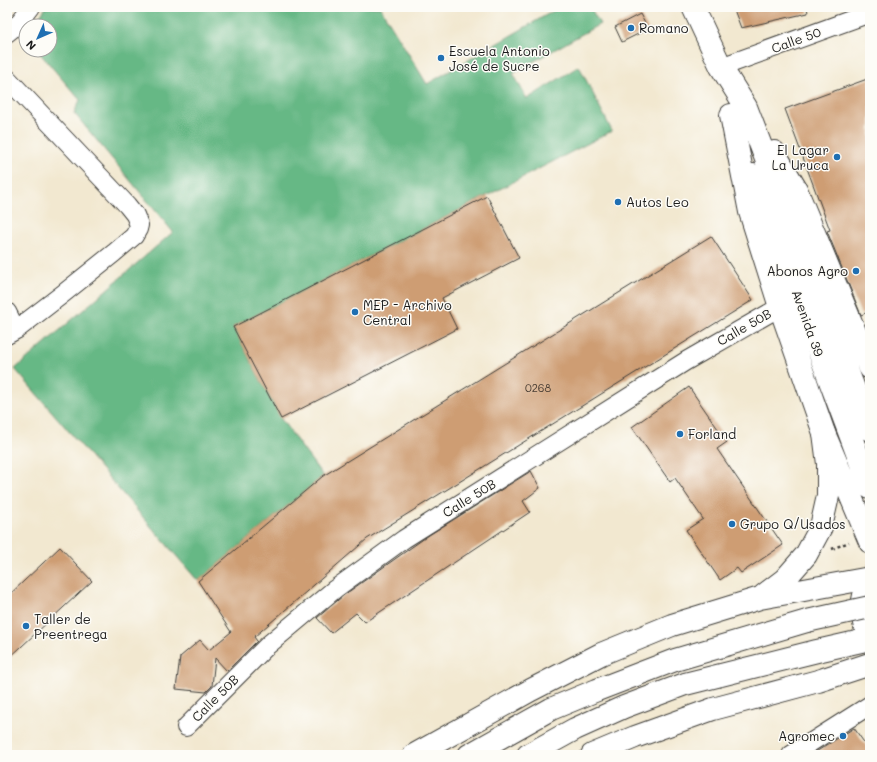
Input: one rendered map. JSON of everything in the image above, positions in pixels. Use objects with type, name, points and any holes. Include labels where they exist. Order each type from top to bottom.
[{"type":"main road","name":"Avenida 39","points":[[693,7],[721,67],[870,430]]},
{"type":"main road","name":"Avenida 39","points":[[738,111],[870,488]]},
{"type":"main road","points":[[738,111],[750,212],[780,306],[824,433],[868,538]]},
{"type":"main road","points":[[738,111],[796,189],[870,368]]},
{"type":"main road","points":[[760,598],[785,579],[806,555],[821,527],[828,496],[828,464],[824,433]]},
{"type":"main road","points":[[414,755],[601,654],[672,625],[760,598],[870,579]]},
{"type":"main road","points":[[528,755],[575,729],[624,707],[685,684],[870,639],[866,630],[862,612],[864,594],[870,579]]},
{"type":"main road","points":[[469,755],[551,709],[675,660],[807,621],[870,607]]},
{"type":"main road","points":[[592,755],[635,737],[713,709],[818,681],[870,664]]},
{"type":"main road","points":[[818,681],[844,677],[870,680]]},
{"type":"street","points":[[7,33],[18,24],[31,7]]},
{"type":"street","name":"Calle 50","points":[[721,67],[870,13]]},
{"type":"street","points":[[7,78],[127,205],[135,215],[139,225],[134,236],[114,253],[11,332],[7,312]]},
{"type":"street","name":"Calle 50B","points":[[186,727],[268,645],[335,589],[404,538],[686,361],[780,306]]},
{"type":"street","points":[[791,755],[870,705]]},
{"type":"path","points":[[827,551],[868,538]]},
{"type":"green space","points":[[46,7],[380,7],[427,84],[560,7],[590,7],[600,24],[513,73],[527,99],[579,66],[612,131],[233,327],[281,419],[323,476],[198,581],[15,369],[173,232],[74,113],[80,100],[44,58],[58,58],[58,18],[39,18]]},
{"type":"building","points":[[733,7],[807,7],[808,13],[741,28]]},
{"type":"building","name":"Romano","points":[[640,14],[648,29],[622,42],[615,27]]},
{"type":"building","name":"El Lagar La Uruca","points":[[870,78],[870,311],[861,315],[827,231],[830,230],[785,109]]},
{"type":"building","name":"MEP - Archivo Central","points":[[487,196],[519,258],[442,298],[457,329],[281,419],[233,327]]},
{"type":"building","points":[[711,236],[753,300],[367,539],[254,637],[257,641],[227,671],[215,658],[212,686],[206,692],[176,689],[180,657],[200,640],[209,650],[231,632],[198,581],[323,476]]},
{"type":"building","points":[[689,387],[727,442],[717,449],[783,545],[741,573],[737,568],[720,580],[686,530],[703,519],[675,478],[670,482],[632,427]]},
{"type":"building","points":[[531,471],[540,488],[523,501],[530,512],[365,622],[356,613],[331,633],[317,618],[344,595],[429,535]]},
{"type":"building","name":"Taller de Preentrega","points":[[60,547],[92,581],[7,660],[7,597]]},
{"type":"building","name":"Agromec","points":[[854,728],[870,751],[870,755],[811,755]]},
{"type":"place","name":"Romano","points":[[631,28]]},
{"type":"place","name":"Escuela Antonio José de Sucre","points":[[441,58]]},
{"type":"place","name":"El Lagar La Uruca","points":[[837,157]]},
{"type":"place","name":"Autos Leo","points":[[618,202]]},
{"type":"place","name":"Abonos Agro","points":[[856,271]]},
{"type":"place","name":"MEP - Archivo Central","points":[[355,312]]},
{"type":"place","name":"Forland","points":[[680,434]]},
{"type":"place","name":"Grupo Q/Usados","points":[[732,524]]},
{"type":"place","name":"Taller de Preentrega","points":[[26,626]]},
{"type":"place","name":"Agromec","points":[[843,736]]}]
